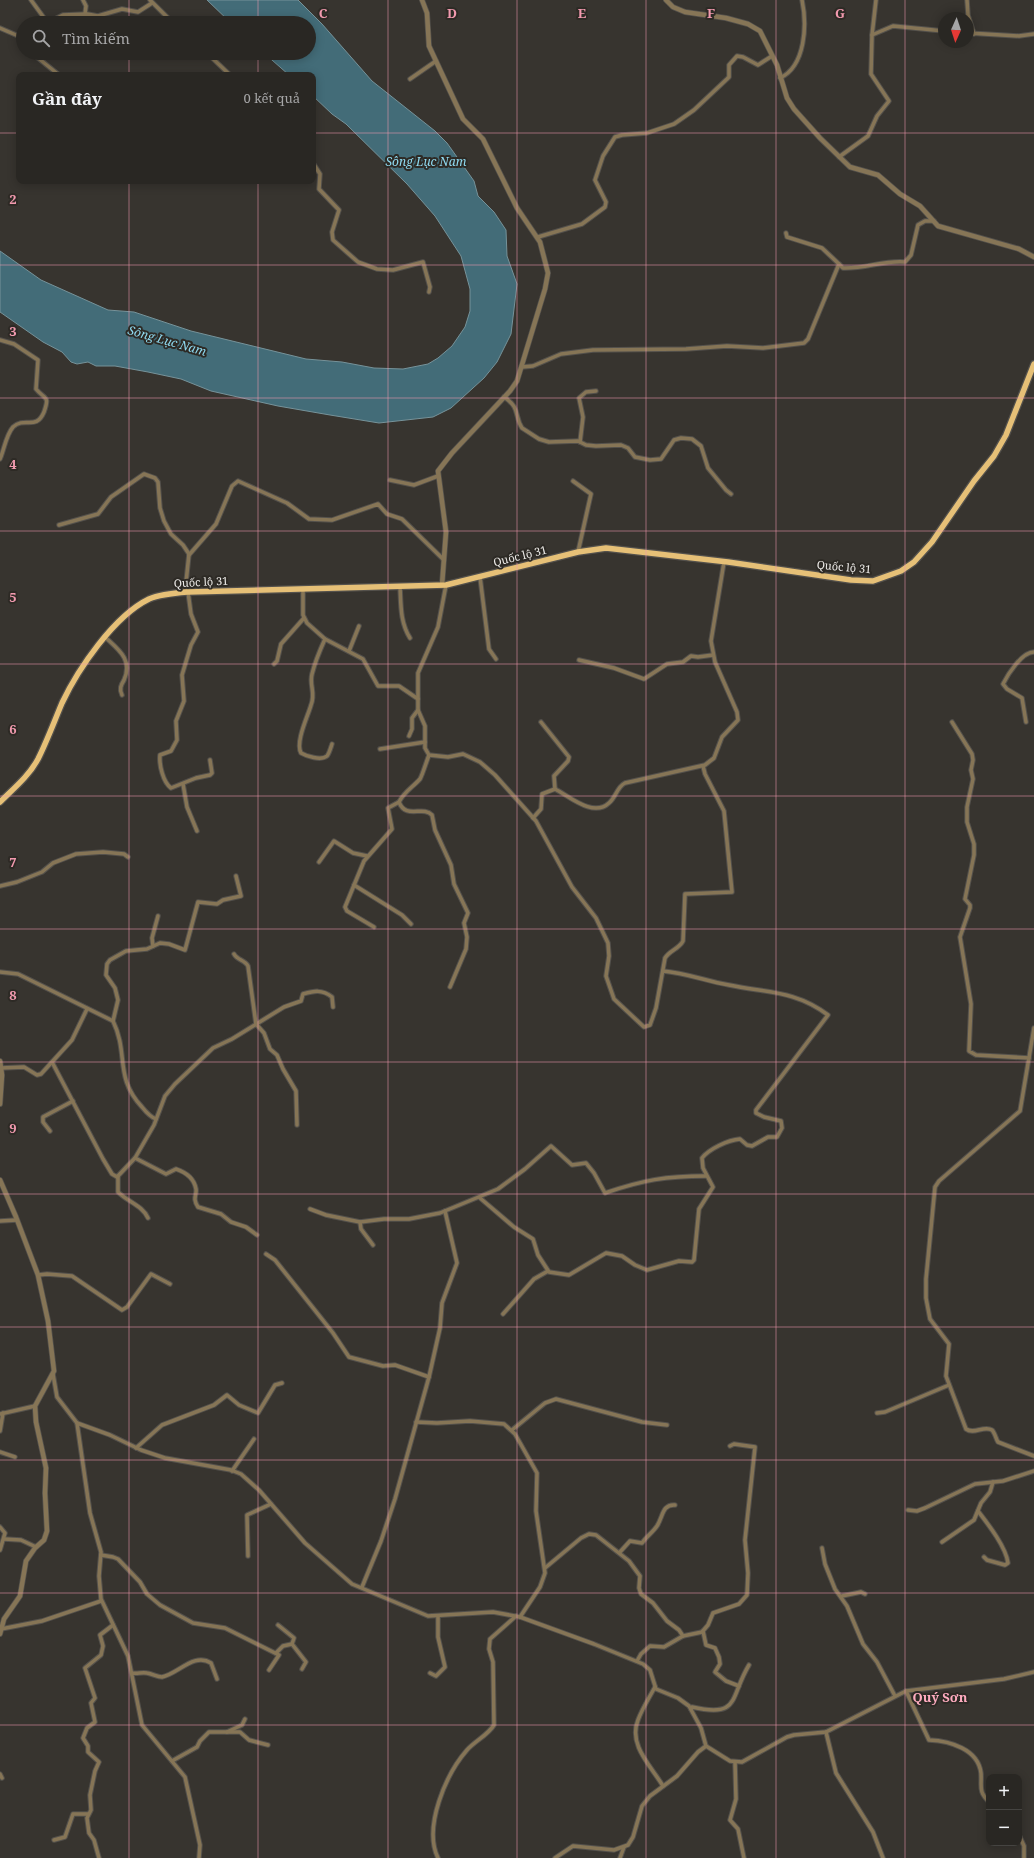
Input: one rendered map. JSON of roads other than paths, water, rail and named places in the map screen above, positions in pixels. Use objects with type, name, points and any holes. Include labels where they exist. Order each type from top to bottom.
[{"type":"highway","name":"Quốc lộ 31","points":[[0,802],[35,765],[74,680],[106,638],[124,618],[149,599],[169,594],[187,592],[444,585],[578,552],[597,549],[619,549],[862,581],[873,581],[901,571],[914,562],[932,542],[974,481],[992,458],[1006,435],[1034,364]]},
{"type":"street","points":[[31,0],[42,16]]},
{"type":"street","points":[[83,0],[86,6],[85,14]]},
{"type":"street","points":[[422,0],[427,13],[428,40],[463,119],[483,139],[517,208],[538,237],[547,265],[547,281],[517,381],[440,467],[438,476],[446,528],[443,609],[438,627],[418,673],[418,710],[425,726],[425,750],[429,755],[448,757],[463,754],[477,761],[495,775],[533,818],[554,852],[572,887],[596,918],[608,943],[609,956],[606,976],[614,999],[644,1027],[648,1027],[651,1023],[663,971],[663,964],[668,953],[680,946],[683,941],[685,894],[732,892],[724,811],[705,774],[703,766]]},
{"type":"street","points":[[666,0],[673,7],[684,12],[720,16],[755,27],[765,37],[788,98],[794,109],[806,124],[839,157],[856,169],[878,175],[900,194],[920,206],[934,221],[945,229],[1019,249],[1034,257]]},
{"type":"street","points":[[780,78],[789,72],[802,46],[804,28],[802,0]]},
{"type":"street","points":[[839,157],[868,136],[877,116],[889,101],[871,74],[872,35],[876,0]]},
{"type":"street","points":[[967,0],[968,12]]},
{"type":"street","points":[[60,16],[85,14],[98,16],[122,9],[138,12],[151,1],[166,16]]},
{"type":"street","points":[[872,35],[893,26],[938,30]]},
{"type":"street","points":[[0,28],[16,35]]},
{"type":"street","points":[[974,34],[1019,36],[1034,34]]},
{"type":"street","points":[[538,237],[582,224],[606,207],[606,202],[594,180],[603,156],[615,137],[657,131],[681,120],[729,77],[729,65],[737,56],[741,56],[758,65],[772,56]]},
{"type":"street","points":[[41,60],[55,72]]},
{"type":"street","points":[[214,60],[227,72]]},
{"type":"street","points":[[410,79],[436,60]]},
{"type":"street","points":[[316,168],[320,174],[319,189],[339,210],[332,232],[333,240],[358,262],[376,269],[393,270],[423,262],[430,287],[429,292]]},
{"type":"street","points":[[786,233],[787,237],[822,248],[843,268],[849,268],[870,266],[891,261],[905,262],[911,254],[918,225],[925,221],[934,221]]},
{"type":"street","points":[[522,367],[533,366],[561,354],[593,350],[686,349],[727,346],[763,348],[801,344],[808,339],[838,264]]},
{"type":"street","points":[[0,340],[14,344],[38,360],[36,389],[46,397],[47,402],[40,420],[20,424],[12,429],[0,459]]},
{"type":"street","points":[[580,442],[583,422],[579,398],[586,392],[596,391]]},
{"type":"street","points":[[504,397],[511,401],[518,413],[521,426],[529,434],[544,441],[580,442],[590,446],[621,445],[628,448],[635,457],[650,460],[661,459],[674,440],[687,437],[698,443],[703,451],[708,468],[731,494]]},
{"type":"street","points":[[59,525],[98,514],[111,497],[144,474],[155,478],[158,482],[160,508],[164,521],[171,534],[185,547],[189,555],[187,592],[191,614],[198,632],[191,645],[182,676],[184,701],[176,721],[177,740],[171,751],[160,756],[159,759],[162,772],[170,787],[211,774],[210,760]]},
{"type":"street","points":[[390,480],[414,485],[438,476]]},
{"type":"street","points":[[189,555],[216,524],[232,486],[238,481],[287,503],[311,520],[332,520],[378,504],[388,514],[402,520],[444,560]]},
{"type":"street","points":[[574,481],[592,494],[578,552]]},
{"type":"street","points":[[555,789],[585,806],[599,807],[609,803],[620,787],[625,783],[703,766],[714,758],[722,737],[738,720],[737,712],[712,655],[712,631],[724,562]]},
{"type":"street","points":[[480,577],[489,649],[496,659]]},
{"type":"street","points":[[400,586],[400,607],[403,628],[410,638]]},
{"type":"street","points":[[303,589],[304,618],[311,628],[324,639],[365,660],[378,686],[399,686],[418,700]]},
{"type":"street","points":[[274,664],[277,661],[281,644],[304,618]]},
{"type":"street","points":[[349,651],[359,626]]},
{"type":"street","points":[[106,638],[122,654],[126,661],[126,672],[120,688],[122,695]]},
{"type":"street","points":[[324,639],[312,674],[311,683],[314,690],[313,697],[299,748],[301,753],[308,756],[324,757],[327,755],[332,744]]},
{"type":"street","points":[[1026,722],[1022,698],[1007,689],[1003,684],[1025,656],[1030,652],[1034,652]]},
{"type":"street","points":[[579,660],[614,668],[644,679],[667,664],[683,662],[691,656],[698,657],[712,655]]},
{"type":"street","points":[[409,736],[412,729],[412,718],[418,710]]},
{"type":"street","points":[[541,722],[569,757],[568,761],[555,774],[555,789]]},
{"type":"street","points":[[952,722],[972,754],[973,760],[971,770],[973,779],[967,807],[967,819],[974,844],[974,855],[965,899],[970,905],[970,908],[960,937],[971,1004],[969,1051],[976,1055],[1029,1058]]},
{"type":"street","points":[[380,749],[425,742]]},
{"type":"street","points":[[374,927],[345,909],[360,868],[367,856],[391,831],[392,825],[388,809],[398,802],[421,778],[429,755]]},
{"type":"street","points":[[183,784],[187,807],[197,831]]},
{"type":"street","points":[[533,818],[541,809],[542,794],[555,789]]},
{"type":"street","points":[[398,802],[402,808],[410,812],[427,811],[432,815],[435,830],[451,865],[454,884],[467,910],[468,915],[464,923],[467,937],[466,949],[450,986]]},
{"type":"street","points":[[319,862],[334,841],[353,853],[367,856]]},
{"type":"street","points":[[0,886],[17,882],[42,872],[53,863],[76,854],[103,852],[124,854],[128,857]]},
{"type":"street","points":[[156,1119],[141,1106],[128,1089],[123,1072],[121,1046],[113,1021],[118,997],[115,988],[107,978],[106,971],[108,962],[126,951],[147,949],[160,943],[167,944],[181,950],[186,949],[198,902],[217,904],[223,900],[241,896],[236,876]]},
{"type":"street","points":[[354,885],[402,915],[412,924]]},
{"type":"street","points":[[153,946],[152,938],[158,916]]},
{"type":"street","points":[[234,954],[236,958],[246,963],[248,966],[256,1024],[264,1033],[270,1049],[277,1055],[296,1091],[297,1125]]},
{"type":"street","points":[[504,1314],[534,1279],[548,1270],[569,1274],[606,1253],[622,1256],[635,1265],[647,1270],[679,1261],[692,1262],[695,1258],[699,1209],[713,1187],[706,1176],[702,1158],[713,1149],[738,1139],[752,1146],[768,1138],[775,1138],[779,1136],[782,1128],[781,1121],[763,1117],[756,1113],[756,1110],[828,1015],[816,1006],[794,996],[728,985],[688,974],[663,971]]},
{"type":"street","points":[[0,972],[15,973],[113,1021]]},
{"type":"street","points":[[148,1218],[145,1211],[127,1200],[118,1192],[118,1176],[135,1158],[154,1125],[165,1096],[175,1084],[213,1048],[284,1007],[301,1001],[303,994],[316,991],[324,992],[330,995],[333,1007]]},
{"type":"street","points":[[1,1068],[24,1067],[38,1075],[72,1040],[87,1009]]},
{"type":"street","points":[[1034,1028],[1020,1111],[939,1181],[934,1189],[926,1290],[930,1319],[950,1346],[946,1369],[949,1384],[963,1424],[971,1432],[990,1430],[993,1432],[998,1442],[1034,1456]]},
{"type":"street","points":[[0,1061],[0,1104]]},
{"type":"street","points":[[52,1062],[106,1164],[112,1174],[118,1176]]},
{"type":"street","points":[[50,1131],[43,1122],[43,1117],[73,1101]]},
{"type":"street","points":[[310,1209],[326,1216],[360,1222],[384,1218],[409,1219],[444,1211],[454,1206],[480,1198],[509,1182],[551,1146],[572,1165],[586,1163],[594,1173],[605,1193],[638,1182],[656,1178],[706,1176]]},
{"type":"street","points":[[135,1158],[166,1174],[176,1169],[185,1173],[193,1180],[196,1190],[194,1197],[198,1207],[221,1214],[235,1224],[246,1227],[257,1235]]},
{"type":"street","points":[[0,1180],[38,1275],[48,1320],[53,1374],[57,1397],[78,1422],[110,1435],[136,1448],[165,1458],[232,1470],[248,1480],[305,1543],[347,1581],[421,1614],[438,1616],[493,1612],[518,1617],[637,1661],[650,1670],[655,1687],[661,1692],[683,1701],[691,1710],[701,1728],[706,1746],[730,1761],[736,1762],[745,1761],[794,1734],[826,1732],[906,1691],[1004,1679],[1034,1672]]},
{"type":"street","points":[[480,1198],[514,1227],[533,1239],[538,1255],[548,1270]]},
{"type":"street","points":[[362,1587],[387,1524],[429,1376],[440,1328],[442,1303],[457,1261],[444,1211]]},
{"type":"street","points":[[0,1221],[17,1220]]},
{"type":"street","points":[[360,1222],[361,1229],[374,1245]]},
{"type":"street","points":[[266,1254],[275,1260],[333,1333],[350,1357],[384,1366],[395,1365],[429,1376]]},
{"type":"street","points":[[38,1275],[72,1276],[122,1310],[127,1307],[151,1274],[170,1284]]},
{"type":"street","points":[[53,1374],[35,1406],[38,1429],[46,1463],[45,1493],[48,1527],[44,1540],[36,1546],[25,1566],[20,1596],[4,1619],[1,1627],[42,1621],[101,1601]]},
{"type":"street","points":[[136,1448],[162,1426],[214,1405],[227,1394],[239,1405],[258,1413],[276,1385],[282,1383]]},
{"type":"street","points":[[877,1414],[885,1412],[949,1384]]},
{"type":"street","points":[[512,1430],[545,1403],[556,1399],[642,1422],[667,1425]]},
{"type":"street","points":[[0,1431],[2,1414],[35,1406]]},
{"type":"street","points":[[416,1422],[437,1423],[470,1420],[502,1423],[512,1430],[538,1476],[536,1511],[545,1568],[542,1582],[518,1617],[490,1639],[489,1649],[493,1662],[494,1725],[475,1741],[452,1770],[438,1808],[433,1832],[434,1846],[438,1858]]},
{"type":"street","points":[[78,1422],[90,1513],[101,1555],[99,1576],[101,1601],[128,1653],[142,1724],[185,1778],[200,1845],[199,1858]]},
{"type":"street","points":[[232,1470],[254,1439]]},
{"type":"street","points":[[637,1661],[641,1654],[650,1646],[664,1647],[683,1636],[703,1631],[708,1625],[713,1613],[739,1604],[747,1595],[748,1573],[745,1540],[756,1447],[734,1444],[730,1446]]},
{"type":"street","points":[[0,1452],[14,1457]]},
{"type":"street","points":[[908,1510],[917,1511],[925,1508],[975,1484],[1003,1481],[1034,1471]]},
{"type":"street","points":[[942,1542],[974,1520],[981,1503],[990,1492],[993,1482]]},
{"type":"street","points":[[248,1556],[247,1515],[271,1504]]},
{"type":"street","points":[[620,1552],[630,1541],[642,1543],[656,1528],[664,1509],[670,1505],[675,1505]]},
{"type":"street","points":[[978,1511],[1006,1552],[1008,1563],[1005,1565],[984,1558]]},
{"type":"street","points":[[0,1526],[6,1533],[0,1550]]},
{"type":"street","points":[[545,1568],[567,1552],[581,1538],[590,1534],[596,1534],[620,1552],[640,1576],[639,1588],[641,1594],[653,1603],[667,1621],[679,1630],[683,1636]]},
{"type":"street","points":[[4,1539],[22,1540],[36,1546]]},
{"type":"street","points":[[822,1548],[825,1564],[835,1589],[842,1596],[863,1644],[877,1662],[895,1696]]},
{"type":"street","points":[[101,1555],[118,1559],[140,1582],[147,1594],[160,1605],[193,1623],[225,1628],[276,1653],[279,1656],[269,1670]]},
{"type":"street","points":[[842,1596],[861,1592],[865,1594]]},
{"type":"street","points":[[430,1672],[438,1676],[445,1666],[438,1637],[438,1616]]},
{"type":"street","points":[[99,1858],[94,1840],[89,1833],[88,1814],[91,1810],[90,1797],[94,1771],[99,1760],[90,1754],[83,1738],[87,1728],[95,1722],[91,1703],[95,1698],[85,1668],[101,1655],[103,1646],[100,1635],[113,1625]]},
{"type":"street","points":[[278,1625],[294,1638],[292,1644]]},
{"type":"street","points":[[703,1631],[706,1645],[715,1648],[719,1657],[720,1664],[715,1672],[726,1681],[739,1686]]},
{"type":"street","points":[[276,1653],[283,1646],[292,1644]]},
{"type":"street","points":[[292,1644],[306,1662],[302,1669]]},
{"type":"street","points":[[132,1673],[145,1673],[162,1677],[174,1673],[190,1662],[205,1661],[211,1663],[217,1678]]},
{"type":"street","points":[[691,1710],[692,1706],[713,1711],[729,1706],[733,1702],[741,1678],[749,1664]]},
{"type":"street","points":[[655,1687],[638,1720],[636,1739],[640,1750],[663,1786]]},
{"type":"street","points":[[906,1691],[929,1740],[960,1746],[976,1759],[981,1774],[981,1791],[986,1798]]},
{"type":"street","points":[[227,1732],[242,1725],[245,1719]]},
{"type":"street","points":[[172,1761],[197,1747],[207,1732],[241,1732],[249,1740],[268,1745]]},
{"type":"street","points":[[826,1732],[836,1773],[873,1832],[883,1858]]},
{"type":"street","points":[[554,1858],[573,1846],[606,1850],[624,1847],[631,1842],[642,1806],[650,1796],[677,1776],[698,1752],[706,1746]]},
{"type":"street","points":[[736,1762],[736,1799],[730,1820],[738,1829],[744,1858]]},
{"type":"street","points":[[0,1774],[2,1778]]},
{"type":"street","points":[[54,1840],[65,1838],[73,1814],[88,1814]]},
{"type":"street","points":[[1022,1842],[1024,1846],[1024,1858]]},
{"type":"street","points":[[620,1858],[624,1847]]},
{"type":"water","name":"Sông Lục Nam","points":[[207,0],[298,0],[314,16],[224,16]]},
{"type":"water","name":"Sông Lục Nam","points":[[316,18],[372,81],[435,131],[447,143],[474,181],[478,196],[494,212],[506,230],[507,256],[517,284],[511,334],[497,362],[484,378],[451,408],[433,417],[379,423],[278,406],[211,391],[181,379],[148,372],[115,366],[96,366],[88,362],[77,364],[71,362],[62,352],[43,342],[0,312],[0,251],[41,280],[108,310],[134,312],[191,331],[306,359],[342,362],[374,368],[403,369],[428,364],[438,358],[452,346],[465,327],[470,311],[470,289],[461,256],[435,216],[407,184],[346,124],[332,114],[316,99],[316,72],[286,72],[272,60],[316,60]]},
{"type":"district","name":"Quý Sơn","points":[[940,1697]]}]
